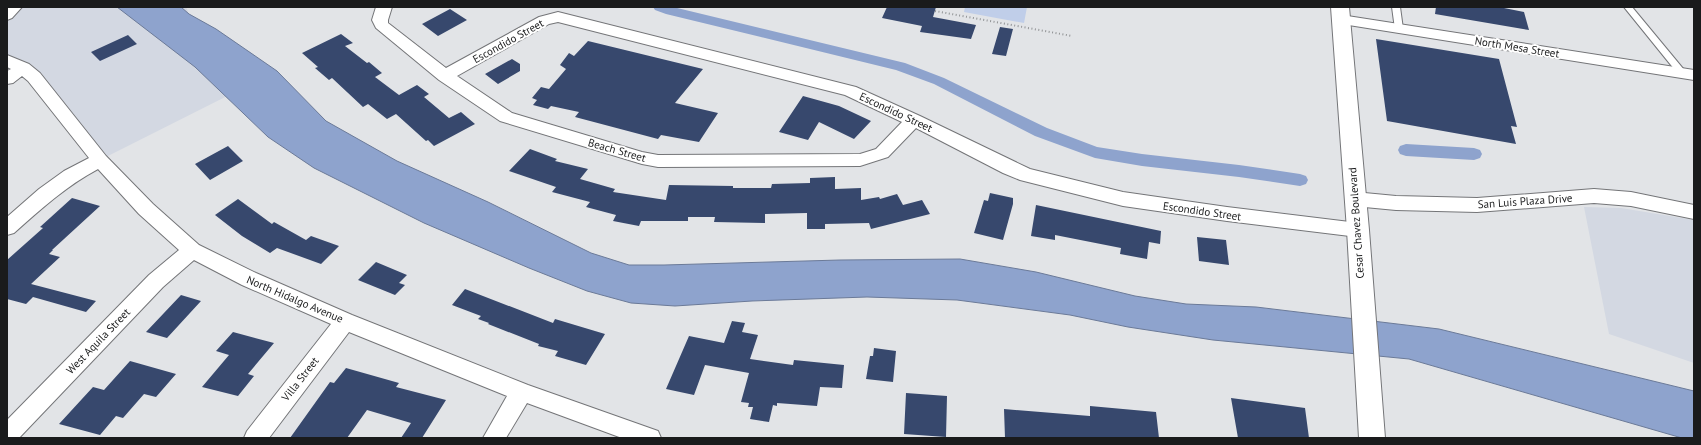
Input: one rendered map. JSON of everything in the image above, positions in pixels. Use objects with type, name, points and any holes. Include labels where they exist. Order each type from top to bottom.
[{"type":"street","points":[[7,14],[14,7]]},
{"type":"street","name":"Beach Street","points":[[384,7],[380,20],[381,25],[445,76],[506,117],[642,158],[658,161],[860,160],[882,153],[914,120]]},
{"type":"street","name":"North Mesa Street","points":[[1340,14],[1399,29],[1688,74]]},
{"type":"street","name":"Cesar Chavez Boulevard","points":[[1340,14],[1354,199],[1358,230],[1372,438]]},
{"type":"street","name":"Escondido Street","points":[[445,76],[544,20],[558,17],[850,90],[1026,175],[1123,199],[1227,214],[1358,230]]},
{"type":"street","name":"North Hidalgo Avenue","points":[[12,69],[34,77],[100,160],[146,209],[192,250],[249,280],[346,321],[522,392],[650,438]]},
{"type":"street","points":[[7,228],[46,194],[70,176],[100,160]]},
{"type":"street","name":"San Luis Plaza Drive","points":[[1354,199],[1396,203],[1477,205],[1612,196],[1694,212]]},
{"type":"street","name":"West Aquila Street","points":[[7,435],[156,281],[192,250]]},
{"type":"street","name":"Villa Street","points":[[255,438],[346,321]]},
{"type":"street","points":[[494,438],[522,392]]},
{"type":"lane","points":[[1396,7],[1399,29]]},
{"type":"lane","points":[[1628,7],[1688,74]]},
{"type":"path","points":[[935,11],[1072,36]]},
{"type":"shaded area","points":[[7,7],[186,7],[189,14],[216,29],[277,71],[100,160],[34,77],[7,60]]},
{"type":"shaded area","points":[[117,7],[181,7],[189,14],[216,29],[277,71],[326,121],[397,161],[488,202],[591,253],[629,265],[960,259],[1036,272],[1135,296],[1186,304],[1256,307],[1439,329],[1694,391],[1694,438],[1682,438],[1409,359],[1213,340],[1128,327],[1070,315],[957,300],[867,297],[752,301],[675,306],[631,303],[587,291],[424,223],[314,168],[268,137],[195,67]]},
{"type":"shaded area","points":[[965,7],[1027,7],[1024,23],[964,12]]},
{"type":"shaded area","points":[[1584,207],[1621,208],[1694,220],[1694,363],[1609,334]]},
{"type":"building","points":[[887,7],[936,7],[933,17],[976,25],[971,39],[920,32],[922,26],[882,18]]},
{"type":"building","points":[[1436,7],[1503,7],[1524,12],[1529,30],[1435,14]]},
{"type":"building","points":[[450,9],[467,20],[438,36],[422,24]]},
{"type":"building","points":[[1000,27],[1013,29],[1006,56],[992,54]]},
{"type":"building","points":[[341,34],[353,43],[345,46],[367,63],[369,62],[382,73],[375,77],[399,95],[417,85],[429,94],[424,97],[449,118],[461,112],[475,124],[434,146],[428,140],[426,141],[396,114],[387,119],[368,104],[363,107],[332,78],[329,80],[315,68],[318,67],[302,53]]},
{"type":"building","points":[[128,35],[137,44],[100,61],[91,52]]},
{"type":"building","points":[[1376,39],[1499,59],[1517,127],[1511,126],[1516,144],[1387,121]]},
{"type":"building","points":[[588,41],[703,69],[675,103],[718,113],[699,142],[661,135],[658,139],[575,117],[579,112],[551,106],[548,109],[533,105],[537,100],[532,98],[541,87],[549,89],[566,69],[560,65],[569,53],[574,56]]},
{"type":"building","points":[[512,59],[520,64],[520,71],[498,84],[485,74]]},
{"type":"building","points":[[803,96],[839,106],[871,121],[854,139],[819,122],[808,140],[779,132]]},
{"type":"building","points":[[228,146],[243,161],[210,180],[195,164]]},
{"type":"building","points":[[530,149],[557,159],[555,161],[588,169],[580,179],[615,189],[613,192],[666,200],[669,185],[771,188],[772,184],[810,183],[810,178],[835,177],[835,189],[861,188],[861,200],[879,197],[880,199],[897,194],[903,205],[922,200],[930,214],[871,229],[869,223],[825,224],[825,229],[807,229],[807,213],[765,214],[765,223],[714,222],[715,217],[688,217],[688,221],[641,221],[639,226],[613,221],[616,215],[586,207],[590,202],[552,192],[556,187],[509,171]]},
{"type":"building","points":[[990,193],[1013,198],[1013,204],[1003,240],[974,233],[984,200],[988,201]]},
{"type":"building","points":[[72,198],[100,206],[52,250],[49,254],[60,257],[31,284],[96,301],[86,312],[33,297],[26,304],[7,299],[7,260],[43,228],[40,227]]},
{"type":"building","points":[[238,199],[272,224],[274,222],[306,240],[311,236],[339,246],[321,264],[277,248],[270,253],[242,236],[215,215]]},
{"type":"building","points":[[1036,205],[1161,231],[1160,244],[1149,242],[1147,259],[1120,254],[1121,248],[1055,235],[1055,240],[1031,236]]},
{"type":"building","points":[[1197,237],[1226,240],[1229,265],[1199,261]]},
{"type":"building","points":[[376,262],[407,275],[399,283],[405,285],[395,295],[358,280]]},
{"type":"building","points":[[465,289],[553,323],[555,319],[605,334],[586,365],[555,356],[558,351],[538,346],[539,344],[478,319],[481,316],[452,305]]},
{"type":"building","points":[[181,295],[201,301],[167,338],[146,332]]},
{"type":"building","points":[[732,321],[745,323],[742,332],[758,335],[750,359],[793,365],[794,360],[844,365],[842,388],[820,387],[817,406],[777,403],[777,406],[773,405],[769,422],[750,419],[753,407],[748,407],[749,403],[741,402],[749,373],[705,365],[694,395],[666,389],[689,336],[724,343]]},
{"type":"building","points":[[233,332],[274,343],[248,374],[254,376],[238,396],[202,387],[229,355],[216,351]]},
{"type":"building","points":[[874,348],[896,351],[893,382],[866,379],[870,356],[873,356]]},
{"type":"building","points":[[130,361],[176,374],[156,397],[144,394],[123,418],[116,416],[100,435],[59,424],[93,387],[104,390]]},
{"type":"building","points":[[346,368],[399,383],[396,387],[446,400],[422,438],[401,438],[411,423],[367,410],[347,438],[290,438],[330,382],[334,383]]},
{"type":"building","points":[[906,393],[947,396],[946,437],[904,434]]},
{"type":"building","points":[[1231,398],[1305,408],[1309,438],[1238,438]]},
{"type":"building","points":[[1090,406],[1156,412],[1159,438],[1005,438],[1004,409],[1090,416]]},
{"type":"waterway","points":[[660,7],[671,11],[900,66],[939,81],[1041,132],[1095,152],[1142,160],[1239,171],[1300,180]]},
{"type":"waterway","points":[[1406,150],[1474,154]]}]
